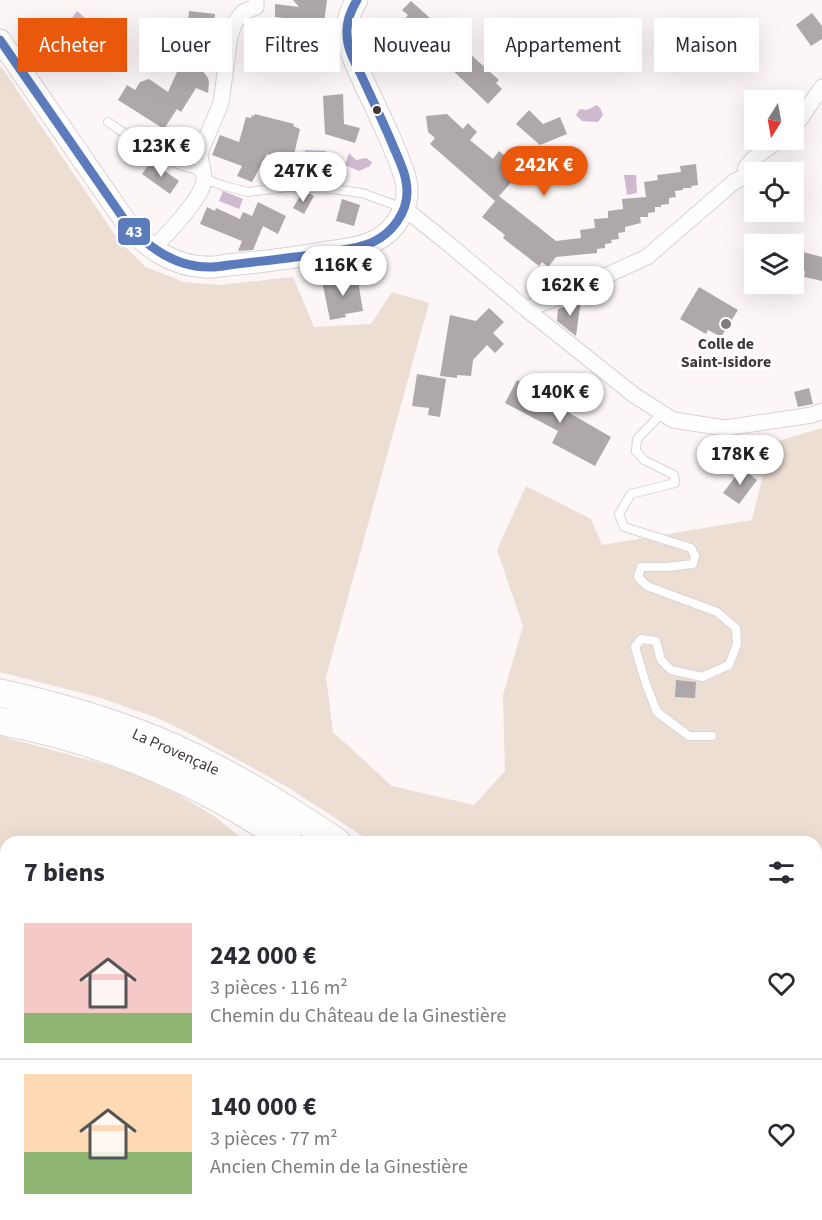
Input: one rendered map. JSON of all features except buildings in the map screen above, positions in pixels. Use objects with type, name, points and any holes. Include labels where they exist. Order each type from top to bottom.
[{"type":"highway","name":"La Provençale","points":[[0,693],[88,715],[159,741],[230,776],[328,836]]},
{"type":"highway","name":"La Provençale","points":[[0,721],[56,733],[139,761],[180,779],[281,836]]},
{"type":"street","points":[[152,249],[165,237],[203,188],[205,179],[200,153],[221,104],[230,36],[243,12],[256,7],[256,0]]},
{"type":"street","points":[[0,39],[128,225],[152,249],[185,264],[205,267],[291,259],[360,247],[376,240],[387,234],[405,209],[406,182],[400,160],[347,42],[349,16],[357,0]]},
{"type":"street","points":[[804,113],[822,87]]},
{"type":"street","points":[[526,309],[557,298],[646,257],[735,181],[745,177],[746,167],[765,150]]},
{"type":"street","points":[[405,209],[634,395],[673,420],[725,428],[812,415],[822,411]]},
{"type":"lane","points":[[108,122],[150,152],[196,170],[205,179],[224,186],[248,192],[290,187],[332,189],[362,193],[405,209]]},
{"type":"lane","points":[[662,413],[637,439],[636,451],[644,460],[674,475],[675,483],[631,494],[619,514],[624,527],[691,548],[695,556],[693,564],[641,567],[638,577],[647,586],[717,612],[736,628],[737,644],[729,665],[702,677],[671,670],[661,660],[656,641],[641,639],[635,647],[657,711],[689,736],[712,736]]},
{"type":"shaded area","points":[[77,11],[85,18],[72,18]]},
{"type":"shaded area","points":[[0,65],[119,241],[146,267],[184,282],[220,285],[293,277],[314,327],[371,324],[392,292],[429,303],[326,677],[333,732],[392,786],[474,805],[505,771],[503,695],[523,626],[497,550],[526,486],[591,519],[602,545],[752,520],[771,443],[822,428],[822,836],[362,836],[289,788],[157,718],[101,698],[0,672]]},
{"type":"shaded area","points":[[597,105],[603,115],[598,122],[582,121],[576,115],[580,109],[587,110]]},
{"type":"shaded area","points":[[305,150],[326,151],[324,178],[303,177]]},
{"type":"shaded area","points":[[349,153],[356,160],[366,158],[372,162],[370,166],[359,171],[345,165]]},
{"type":"shaded area","points":[[624,175],[636,175],[637,193],[627,195]]},
{"type":"shaded area","points":[[223,191],[243,199],[239,209],[219,201]]},
{"type":"shaded area","points":[[0,736],[111,766],[143,778],[179,795],[214,816],[239,836],[0,836]]},
{"type":"transit line","name":"43","points":[[0,40],[128,225],[145,242],[165,255],[187,264],[218,267],[361,246],[380,238],[392,228],[401,215],[407,192],[401,164],[348,46],[347,25],[357,0]]},
{"type":"place","name":"Colle de Saint-Isidore","points":[[726,324]]}]
